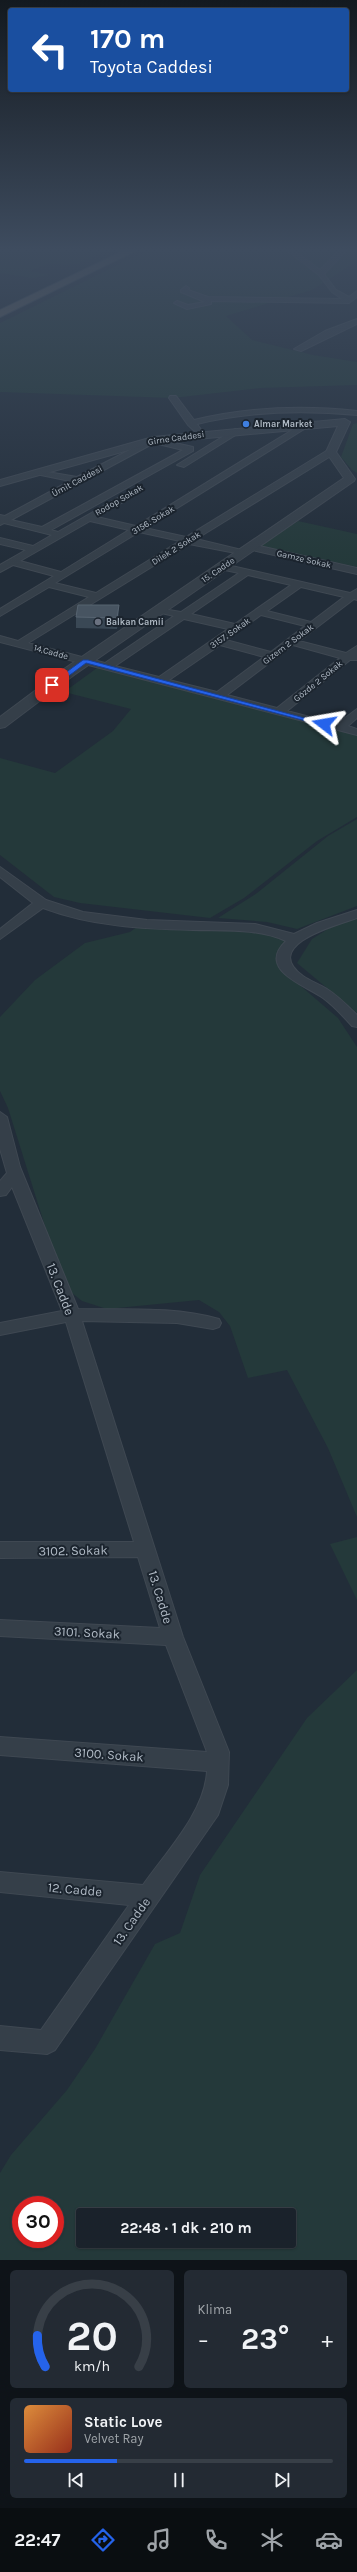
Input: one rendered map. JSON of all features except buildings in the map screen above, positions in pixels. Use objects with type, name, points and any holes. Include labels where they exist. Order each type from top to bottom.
[{"type":"street","points":[[173,398],[200,434]]},
{"type":"street","points":[[192,423],[213,418],[261,412],[297,410],[357,413]]},
{"type":"street","name":"Girne Caddesi","points":[[0,483],[154,440],[200,434],[305,426],[357,420]]},
{"type":"street","points":[[345,422],[331,452],[354,480]]},
{"type":"street","name":"3156. Sokak","points":[[0,613],[305,426]]},
{"type":"street","name":"Rodop Sokak","points":[[0,569],[238,431]]},
{"type":"street","points":[[44,530],[190,449],[154,440]]},
{"type":"street","name":"Ümit Caddesi","points":[[2,519],[154,440]]},
{"type":"street","name":"Dilek 2 Sokak","points":[[20,644],[331,452]]},
{"type":"street","points":[[39,472],[79,480]]},
{"type":"street","name":"15. Cadde","points":[[0,724],[85,661],[247,550],[354,480]]},
{"type":"street","name":"Gamze Sokak","points":[[89,518],[188,541],[247,550],[357,571]]},
{"type":"street","points":[[2,519],[61,534]]},
{"type":"street","points":[[0,541],[34,549]]},
{"type":"street","points":[[12,562],[63,575]]},
{"type":"street","points":[[223,567],[355,595]]},
{"type":"street","points":[[106,667],[247,572]]},
{"type":"street","points":[[48,584],[98,596]]},
{"type":"street","name":"3157. Sokak","points":[[162,681],[299,584]]},
{"type":"street","name":"Gizem 2 Sokak","points":[[219,696],[355,595]]},
{"type":"street","points":[[160,610],[237,628]]},
{"type":"street","points":[[259,612],[313,625]]},
{"type":"street","name":"14.Cadde","points":[[0,639],[357,732]]},
{"type":"street","points":[[218,641],[273,656]]},
{"type":"street","points":[[291,642],[352,658]]},
{"type":"street","name":"Gözde 2 Sokak","points":[[280,712],[352,658],[357,649]]},
{"type":"street","points":[[0,735],[82,673],[85,661]]},
{"type":"street","points":[[338,728],[357,712]]},
{"type":"street","points":[[0,871],[41,903],[83,916],[118,921],[267,928],[296,940]]},
{"type":"street","points":[[0,935],[41,903]]},
{"type":"street","points":[[357,914],[310,931],[296,940],[284,951],[283,960],[285,967],[299,979],[318,989],[336,1002],[357,1023]]},
{"type":"street","name":"13. Cadde","points":[[0,1117],[15,1174],[72,1315],[173,1637],[218,1752],[217,1785],[210,1808],[47,2042],[0,2038]]},
{"type":"street","points":[[0,1191],[15,1174]]},
{"type":"street","points":[[0,1329],[72,1315],[177,1317],[213,1323]]},
{"type":"street","name":"3102. Sokak","points":[[0,1550],[146,1549]]},
{"type":"street","name":"3101. Sokak","points":[[0,1628],[173,1637]]},
{"type":"street","name":"3100. Sokak","points":[[0,1746],[218,1763]]},
{"type":"street","name":"12. Cadde","points":[[0,1882],[149,1896]]},
{"type":"green space","points":[[0,356],[322,356],[357,362],[357,385],[261,388],[173,398],[0,392]]},
{"type":"green space","points":[[357,423],[357,473],[352,470],[341,457],[353,424]]},
{"type":"green space","points":[[298,521],[357,534],[357,567],[260,546]]},
{"type":"green space","points":[[97,668],[357,735],[357,817],[317,841],[244,898],[210,918],[80,903],[54,897],[0,855],[0,758],[55,773],[113,731],[131,709],[64,692]]},
{"type":"green space","points":[[357,819],[357,906],[297,929],[267,922],[218,918],[257,893],[328,836]]},
{"type":"green space","points":[[357,915],[357,1013],[297,963],[312,939],[339,922]]},
{"type":"green space","points":[[144,922],[261,926],[288,933],[281,969],[338,1018],[357,1047],[357,1517],[328,1448],[287,1370],[248,1378],[230,1326],[219,1312],[199,1300],[107,1309],[82,1301],[72,1293],[49,1239],[8,1108],[0,1091],[0,1017],[35,980],[85,943],[130,932]]},
{"type":"green space","points":[[357,1537],[357,1600],[330,1544]]},
{"type":"green space","points":[[357,1670],[357,2260],[0,2260],[0,2173],[11,2155],[67,2090],[95,2049],[155,1944],[180,1933],[200,1875],[307,1718]]},
{"type":"place","name":"Almar Market","points":[[246,424]]},
{"type":"place","name":"Balkan Camii","points":[[98,622]]},
{"type":"route","points":[[52,685],[85,661],[324,724]]}]
